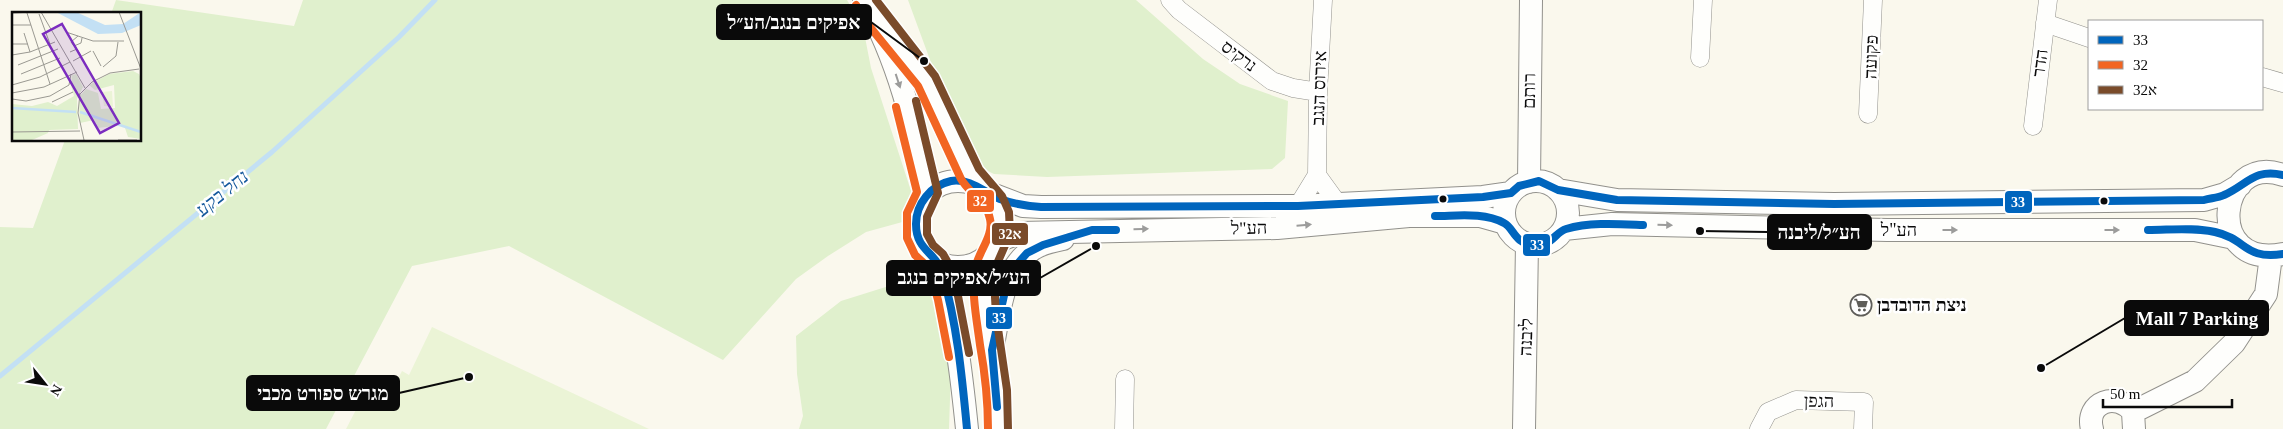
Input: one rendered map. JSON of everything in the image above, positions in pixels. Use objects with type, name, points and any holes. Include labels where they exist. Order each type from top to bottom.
[{"type":"street","name":"נרקיס","points":[[1170,0],[1179,10],[1272,81],[1294,88],[1318,92]]},
{"type":"street","name":"אירוס הנגב","points":[[1317,176],[1318,92],[1323,0]]},
{"type":"street","name":"רותם","points":[[1520,188],[1531,0]]},
{"type":"street","points":[[1700,58],[1703,0]]},
{"type":"street","name":"פקועה","points":[[1868,114],[1873,0]]},
{"type":"street","name":"הדר","points":[[2033,126],[2048,0]]},
{"type":"street","points":[[870,9],[926,81],[939,105],[965,166],[997,204],[1001,218],[1000,232],[983,276],[985,312],[992,350],[998,429]]},
{"type":"street","points":[[870,9],[906,104],[928,194]]},
{"type":"street","points":[[2045,24],[2088,38]]},
{"type":"street","points":[[2263,77],[2283,83]]},
{"type":"street","name":"הע\"ל","points":[[1558,190],[1617,200],[1834,204],[2204,200],[2225,194],[2251,176],[2264,172],[2283,175]]},
{"type":"street","points":[[1298,206],[1317,176],[1338,204]]},
{"type":"street","points":[[983,189],[964,181],[951,181],[938,186],[920,204],[916,217],[916,230],[919,243],[927,254],[937,262],[950,266],[963,267],[977,263],[992,250]]},
{"type":"street","points":[[1544,183],[1558,190],[1564,198],[1567,208],[1567,219],[1564,229],[1557,237],[1548,243],[1538,245],[1528,244],[1514,236],[1505,223],[1506,202],[1520,188],[1544,183]]},
{"type":"street","points":[[2092,429],[2094,412],[2103,403],[2116,400],[2123,402],[2133,421],[2195,381],[2234,343],[2266,294],[2277,255],[2256,254],[2244,248],[2234,238],[2229,227],[2227,216],[2233,194],[2240,184]]},
{"type":"street","name":"הע\"ל","points":[[983,189],[1024,206],[1041,207],[1298,206],[1483,197],[1520,188]]},
{"type":"street","name":"הע\"ל","points":[[992,250],[1003,239],[1019,233],[1092,230],[1277,228],[1408,216],[1480,216],[1505,223]]},
{"type":"street","name":"הע\"ל","points":[[1564,229],[1612,224],[1887,230],[2195,230],[2234,238]]},
{"type":"street","points":[[992,350],[1007,282],[1014,268],[1034,248],[1092,230]]},
{"type":"street","name":"ליבנה","points":[[1524,429],[1528,244]]},
{"type":"street","points":[[937,262],[953,318],[966,429]]},
{"type":"street","points":[[1124,429],[1125,379]]},
{"type":"street","name":"הגפן","points":[[1760,429],[1768,412],[1796,400],[1864,402],[1863,429]]},
{"type":"green space","points":[[116,0],[294,26],[303,0],[847,0],[863,27],[871,68],[912,194],[906,221],[866,232],[796,279],[723,360],[509,246],[412,266],[326,429],[0,429],[0,227],[33,228],[65,141],[141,141],[141,12],[112,12]]},
{"type":"green space","points":[[908,0],[1136,0],[1203,59],[1240,84],[1288,101],[1285,158],[1272,169],[1047,177],[994,174],[971,163],[958,136]]},
{"type":"green space","points":[[908,280],[918,282],[935,293],[951,369],[949,429],[799,429],[803,416],[797,374],[796,336],[841,301]]},
{"type":"green space","points":[[432,327],[649,429],[346,429],[372,379],[392,390],[402,371],[409,375]]},
{"type":"waterway","name":"נחל בקע","points":[[0,376],[272,152],[399,37],[435,0]]},
{"type":"transit line","name":"32א","points":[[876,0],[935,76],[979,169],[1002,196],[1009,212],[1010,234],[996,266],[994,279],[996,315],[1007,390],[1008,429]]},
{"type":"transit line","name":"32","points":[[856,5],[870,27],[918,86],[961,179],[982,203],[990,219],[990,232],[977,263],[974,278],[976,317],[986,387],[988,429]]},
{"type":"transit line","name":"32א","points":[[916,101],[938,193],[927,217],[927,234],[933,245],[943,254],[947,261],[958,296],[969,353]]},
{"type":"transit line","name":"32","points":[[896,107],[917,192],[907,213],[907,238],[915,255],[929,268],[938,300],[949,357]]},
{"type":"transit line","name":"33","points":[[967,429],[952,311],[942,272],[939,265],[919,240],[916,224],[919,209],[926,196],[937,187],[951,181],[977,186],[1000,199],[1010,202],[1041,207],[1298,206],[1483,197],[1511,193],[1519,186],[1539,181],[1558,190],[1617,200],[1834,204],[2204,200],[2224,195],[2258,176],[2273,173],[2283,175]]},
{"type":"transit line","name":"33","points":[[1435,216],[1470,215],[1488,217],[1504,223],[1518,238],[1527,244],[1533,245],[1545,244],[1566,229],[1585,225],[1643,225]]},
{"type":"transit line","name":"33","points":[[997,407],[992,350],[1007,282],[1014,268],[1027,253],[1043,245],[1092,230],[1116,230]]},
{"type":"transit line","name":"33","points":[[2148,230],[2207,230],[2226,235],[2253,252],[2270,255],[2283,254]]},
{"type":"place","name":"אפיקים בנגב/הע״ל","points":[[924,61]]},
{"type":"place","name":"הע״ל/ליבנה","points":[[1700,231]]},
{"type":"place","name":"הע״ל/אפיקים בנגב","points":[[1096,246]]},
{"type":"place","name":"ניצת הדובדבן","points":[[1861,305]]},
{"type":"place","name":"Mall 7 Parking","points":[[2041,368]]},
{"type":"place","name":"מגרש ספורט מכבי","points":[[469,377]]}]
